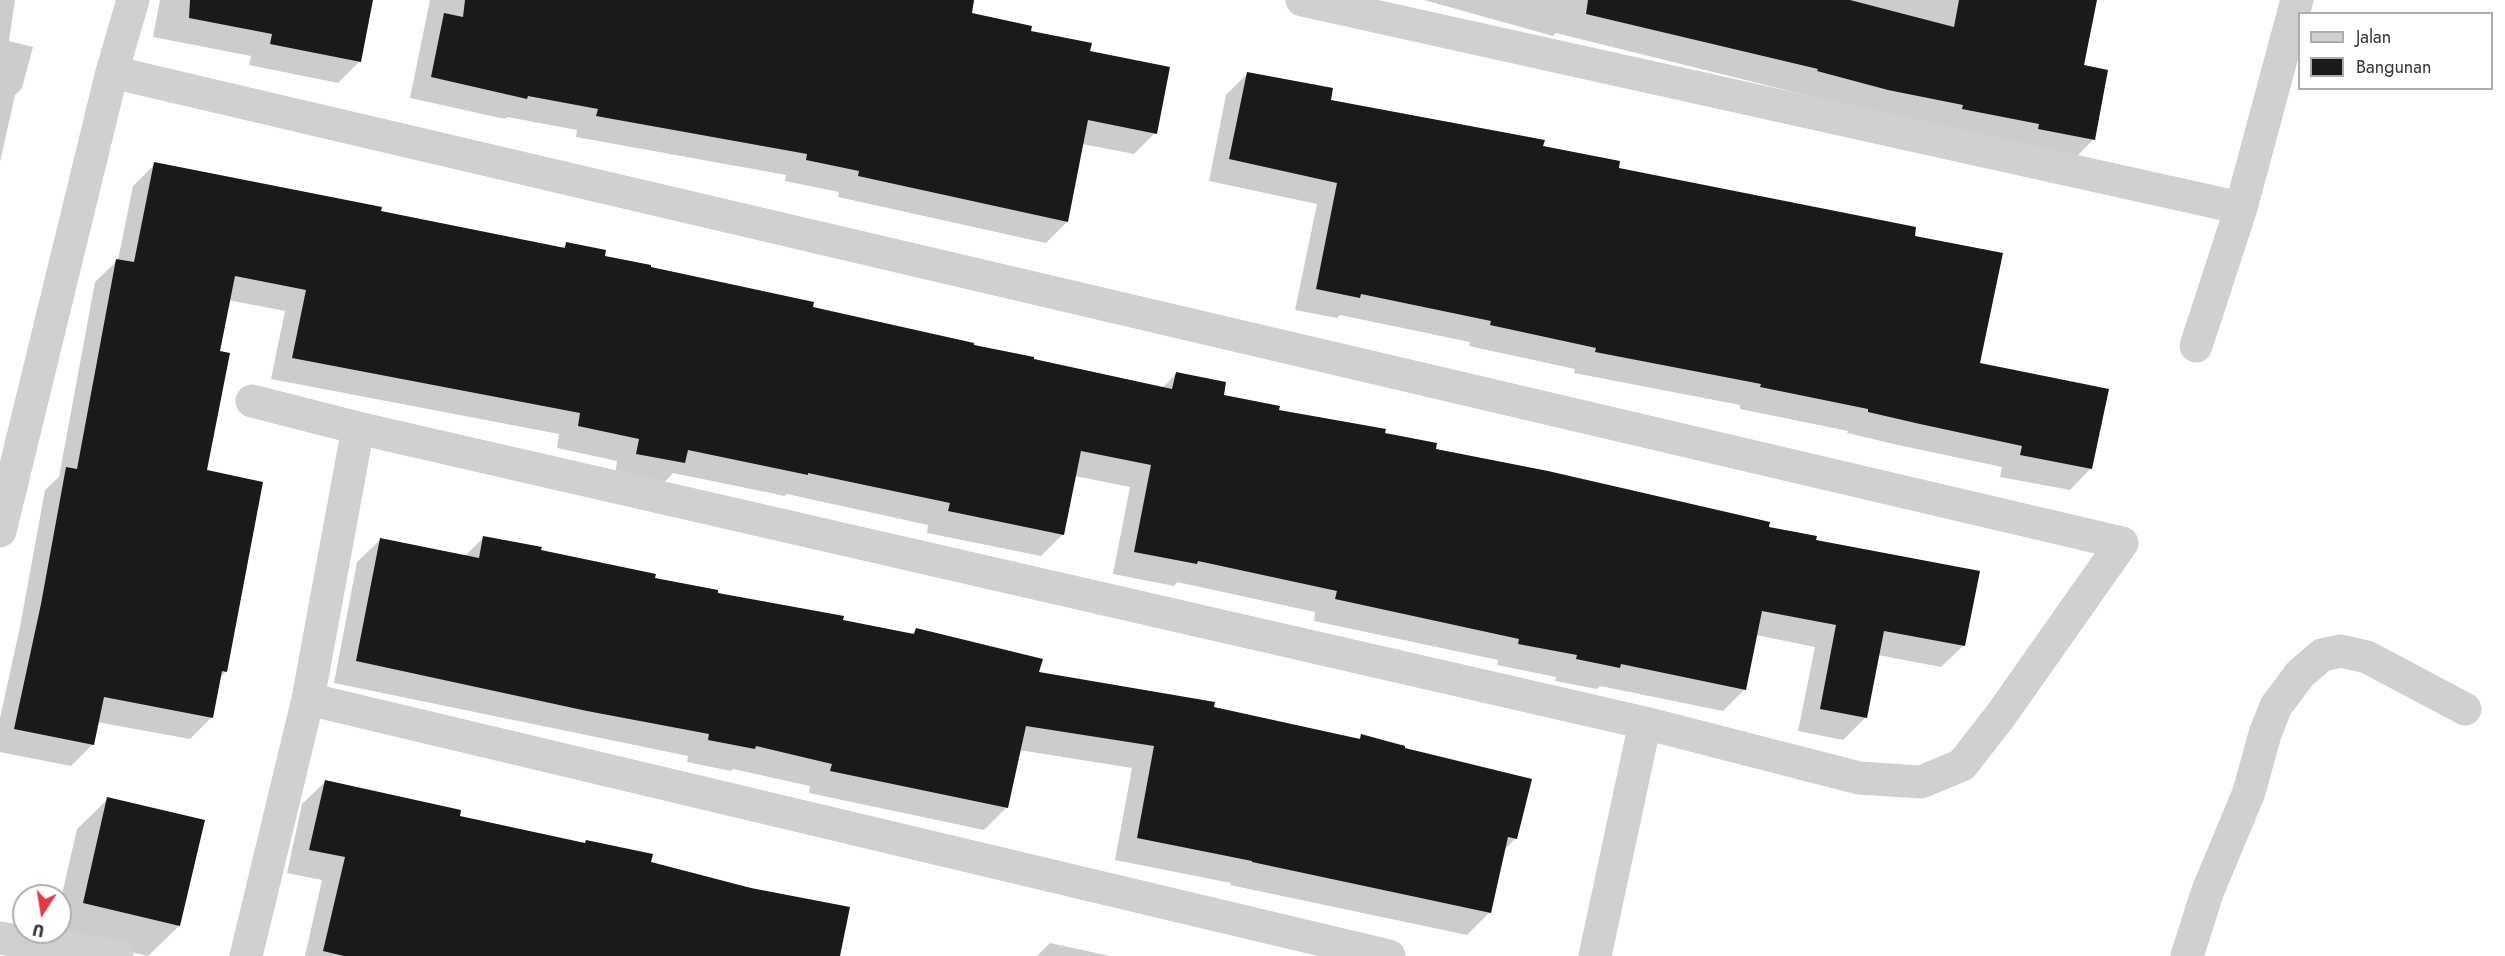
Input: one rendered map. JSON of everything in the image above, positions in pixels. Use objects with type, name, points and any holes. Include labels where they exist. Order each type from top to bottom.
[{"type":"street","points":[[0,531],[112,72],[133,0]]},
{"type":"street","points":[[1302,0],[2241,208]]},
{"type":"street","points":[[2196,346],[2241,208],[2297,0]]},
{"type":"street","points":[[112,72],[2122,543],[2001,715],[1962,765],[1921,782],[1859,778],[1645,723],[358,428],[252,401]]},
{"type":"street","points":[[246,956],[308,699],[358,428]]},
{"type":"street","points":[[2187,956],[2207,893],[2249,792],[2265,735],[2276,706],[2301,674],[2322,655],[2341,651],[2367,657],[2465,709]]},
{"type":"street","points":[[308,699],[1389,956]]},
{"type":"street","points":[[1594,956],[1645,723]]},
{"type":"street","points":[[0,938],[117,956]]},
{"type":"building","points":[[190,0],[373,0],[361,62],[270,44],[272,34],[189,18]]},
{"type":"building","points":[[465,0],[974,0],[972,13],[1032,26],[1031,31],[1092,43],[1090,51],[1170,67],[1157,134],[1088,120],[1068,222],[858,176],[859,171],[806,160],[807,154],[596,116],[598,109],[528,96],[527,99],[431,77],[444,13],[463,17]]},
{"type":"building","points":[[1588,0],[1850,0],[1954,27],[1959,0],[2097,0],[2084,65],[2108,70],[2095,140],[2038,129],[2039,124],[1962,109],[1963,105],[1888,90],[1817,71],[1818,69],[1586,14]]},
{"type":"building","points":[[1247,72],[1333,88],[1331,100],[1545,140],[1543,146],[1620,161],[1619,168],[1916,227],[1915,236],[2003,253],[1980,363],[2109,389],[2092,469],[2020,455],[2022,446],[1868,412],[1868,409],[1760,387],[1761,384],[1595,352],[1596,348],[1490,325],[1491,321],[1361,294],[1360,298],[1316,289],[1337,183],[1229,159]]},
{"type":"building","points":[[154,162],[382,207],[381,211],[565,248],[566,242],[606,250],[605,256],[814,302],[813,307],[1172,389],[1176,372],[1226,382],[1224,395],[1280,406],[1279,410],[1386,429],[1385,433],[1437,443],[1436,449],[1548,471],[1770,522],[1769,527],[1817,536],[1816,540],[1980,571],[1965,646],[1884,631],[1867,718],[1820,709],[1836,625],[1762,611],[1746,690],[1621,664],[1620,668],[1576,659],[1577,655],[1518,644],[1519,639],[1335,599],[1337,591],[1198,561],[1197,564],[1134,552],[1151,465],[1081,451],[1064,535],[948,511],[950,503],[688,450],[685,463],[636,454],[639,439],[578,426],[580,413],[292,358],[306,290],[235,276],[220,351],[230,353],[207,470],[263,482],[227,672],[222,671],[213,718],[104,697],[94,745],[14,729],[41,604],[66,467],[77,469],[116,259],[134,262]]},
{"type":"building","points":[[483,536],[542,547],[541,550],[656,574],[655,578],[718,590],[718,593],[844,616],[843,620],[914,634],[916,628],[1043,659],[1039,672],[1215,702],[1214,707],[1360,739],[1361,734],[1405,746],[1405,748],[1532,779],[1517,839],[1508,837],[1491,913],[1137,838],[1154,746],[1026,726],[1008,808],[830,771],[832,764],[756,746],[755,749],[708,740],[709,734],[587,711],[356,661],[380,538],[479,558]]},
{"type":"building","points":[[325,780],[461,810],[460,816],[585,843],[586,840],[653,854],[651,862],[751,888],[850,907],[840,956],[344,956],[323,951],[345,857],[309,850]]},
{"type":"building","points":[[107,797],[205,820],[180,926],[83,903]]}]
